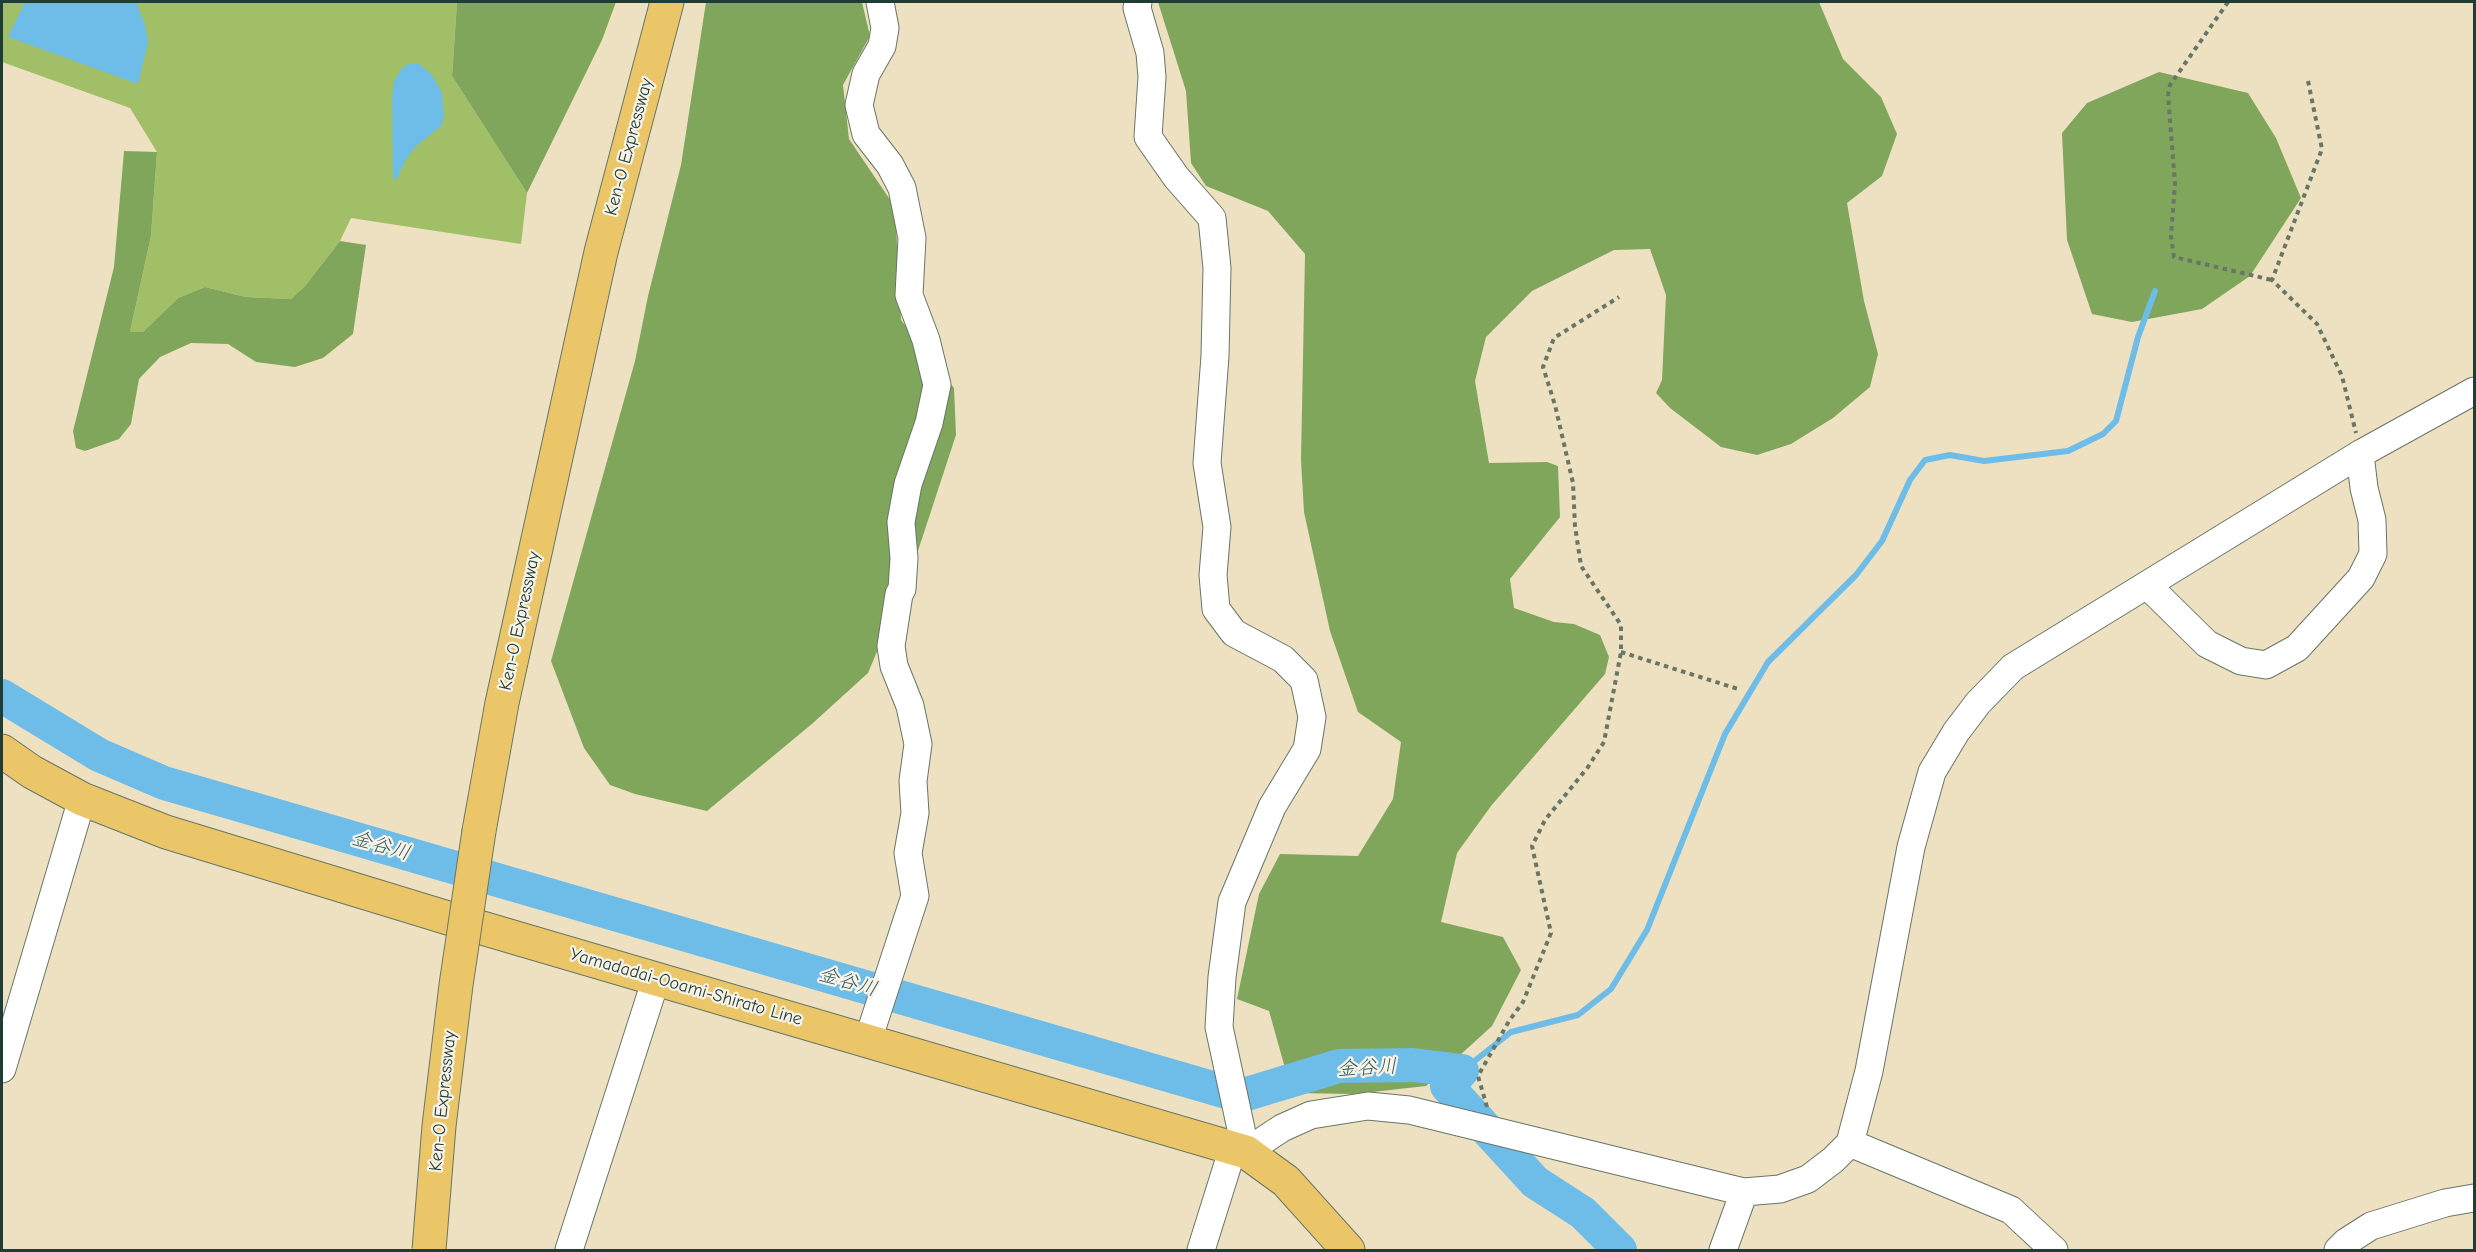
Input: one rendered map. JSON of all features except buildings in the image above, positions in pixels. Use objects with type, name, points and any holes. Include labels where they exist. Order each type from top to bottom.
[{"type":"main road","name":"Ken-O Expressway","points":[[429,1251],[439,1126],[450,1032],[479,831],[502,703],[602,252],[667,2]]},
{"type":"main road","name":"Yamadadai-Ooami-Shirato Line","points":[[2,752],[82,799],[166,832],[1239,1150],[1286,1181],[1348,1251]]},
{"type":"street","points":[[868,1040],[915,896],[908,853],[915,813],[913,781],[918,744],[910,706],[894,666],[891,646],[899,594],[902,589],[904,558],[901,522],[908,484],[929,423],[937,385],[926,340],[909,295],[912,238],[902,188],[890,165],[866,134],[859,105],[866,74],[882,46],[885,28],[880,2]]},
{"type":"street","points":[[1138,2],[1137,8],[1150,53],[1152,77],[1148,137],[1176,177],[1212,218],[1216,268],[1215,356],[1207,463],[1217,527],[1213,575],[1216,609],[1234,633],[1283,658],[1304,680],[1311,717],[1307,749],[1272,807],[1232,902],[1222,977],[1219,1027],[1239,1150],[1201,1251]]},
{"type":"street","points":[[1239,1150],[1311,1115],[1368,1106],[1409,1110],[1744,1192],[1780,1189],[1808,1179],[1833,1160],[1850,1143],[1869,1071],[1911,847],[1932,772],[1956,732],[1978,703],[2013,667],[2360,454],[2475,390]]},
{"type":"street","points":[[2147,585],[2207,644],[2241,661],[2266,665],[2297,648],[2361,579],[2373,554],[2372,520],[2364,488],[2360,454]]},
{"type":"street","points":[[2,1069],[82,799]]},
{"type":"street","points":[[569,1251],[656,979]]},
{"type":"street","points":[[1850,1143],[2012,1210],[2054,1251]]},
{"type":"street","points":[[1723,1251],[1744,1192]]},
{"type":"street","points":[[2338,1251],[2346,1242],[2371,1226],[2445,1203],[2475,1198]]},
{"type":"path","points":[[2228,2],[2170,84],[2168,94],[2175,183],[2171,236],[2174,257],[2272,280],[2317,324],[2342,376],[2360,454]]},
{"type":"path","points":[[2272,280],[2322,149],[2308,81]]},
{"type":"path","points":[[1494,1131],[1478,1076],[1509,1021],[1523,1002],[1551,933],[1532,846],[1545,820],[1588,767],[1604,742],[1621,652],[1621,625],[1581,566],[1575,526],[1573,483],[1555,405],[1543,367],[1554,338],[1619,297]]},
{"type":"path","points":[[1621,652],[1738,689]]},
{"type":"green space","points":[[2,2],[457,2],[452,76],[527,193],[521,244],[351,218],[340,241],[305,286],[291,299],[246,297],[205,287],[178,298],[143,332],[130,332],[151,236],[157,152],[130,108],[2,62]]},
{"type":"green space","points":[[457,2],[616,2],[602,40],[527,193],[452,76]]},
{"type":"green space","points":[[706,2],[862,2],[870,36],[843,85],[849,139],[895,207],[901,320],[954,388],[956,435],[913,566],[868,673],[813,723],[707,811],[635,794],[610,785],[584,748],[551,661],[635,361],[648,296],[681,165]]},
{"type":"green space","points":[[1158,2],[1819,2],[1843,59],[1881,97],[1897,134],[1882,176],[1847,203],[1864,301],[1878,354],[1870,387],[1833,418],[1791,444],[1757,455],[1721,447],[1670,408],[1656,393],[1662,380],[1666,295],[1650,249],[1614,250],[1532,291],[1486,337],[1475,381],[1489,463],[1547,462],[1558,466],[1560,517],[1510,579],[1514,608],[1554,622],[1574,624],[1600,635],[1609,657],[1605,674],[1491,806],[1457,853],[1441,922],[1503,937],[1521,970],[1492,1026],[1426,1086],[1354,1094],[1292,1093],[1269,1011],[1237,999],[1259,894],[1280,854],[1358,856],[1393,799],[1401,742],[1358,712],[1330,631],[1304,512],[1301,460],[1305,254],[1268,211],[1206,186],[1191,163],[1186,91]]},
{"type":"green space","points":[[2159,72],[2248,93],[2276,138],[2301,198],[2250,276],[2202,309],[2132,322],[2092,314],[2067,240],[2062,133],[2087,103]]},
{"type":"green space","points":[[124,151],[157,152],[151,236],[130,332],[143,332],[178,298],[205,287],[246,297],[291,299],[305,286],[340,241],[366,245],[353,334],[323,358],[295,367],[256,362],[228,344],[191,343],[160,357],[139,379],[131,424],[119,439],[85,451],[76,448],[73,431],[114,267]]},
{"type":"water","points":[[25,2],[136,2],[145,25],[148,43],[138,84],[8,37]]},
{"type":"water","points":[[409,64],[419,64],[432,75],[442,93],[444,116],[441,126],[416,146],[406,159],[396,180],[393,179],[392,98],[394,81],[402,68]]},
{"type":"waterway","points":[[1462,1071],[1511,1032],[1578,1015],[1611,989],[1647,930],[1725,734],[1768,662],[1856,575],[1882,541],[1910,480],[1925,460],[1950,455],[1984,461],[2068,451],[2103,434],[2116,421],[2138,337],[2155,291]]},
{"type":"waterway","name":"金谷川","points":[[2,696],[99,755],[164,783],[1240,1096],[1339,1066],[1413,1065],[1462,1071]]},
{"type":"waterway","name":"金谷川","points":[[1462,1071],[1447,1086],[1535,1182],[1583,1213],[1620,1250]]}]
